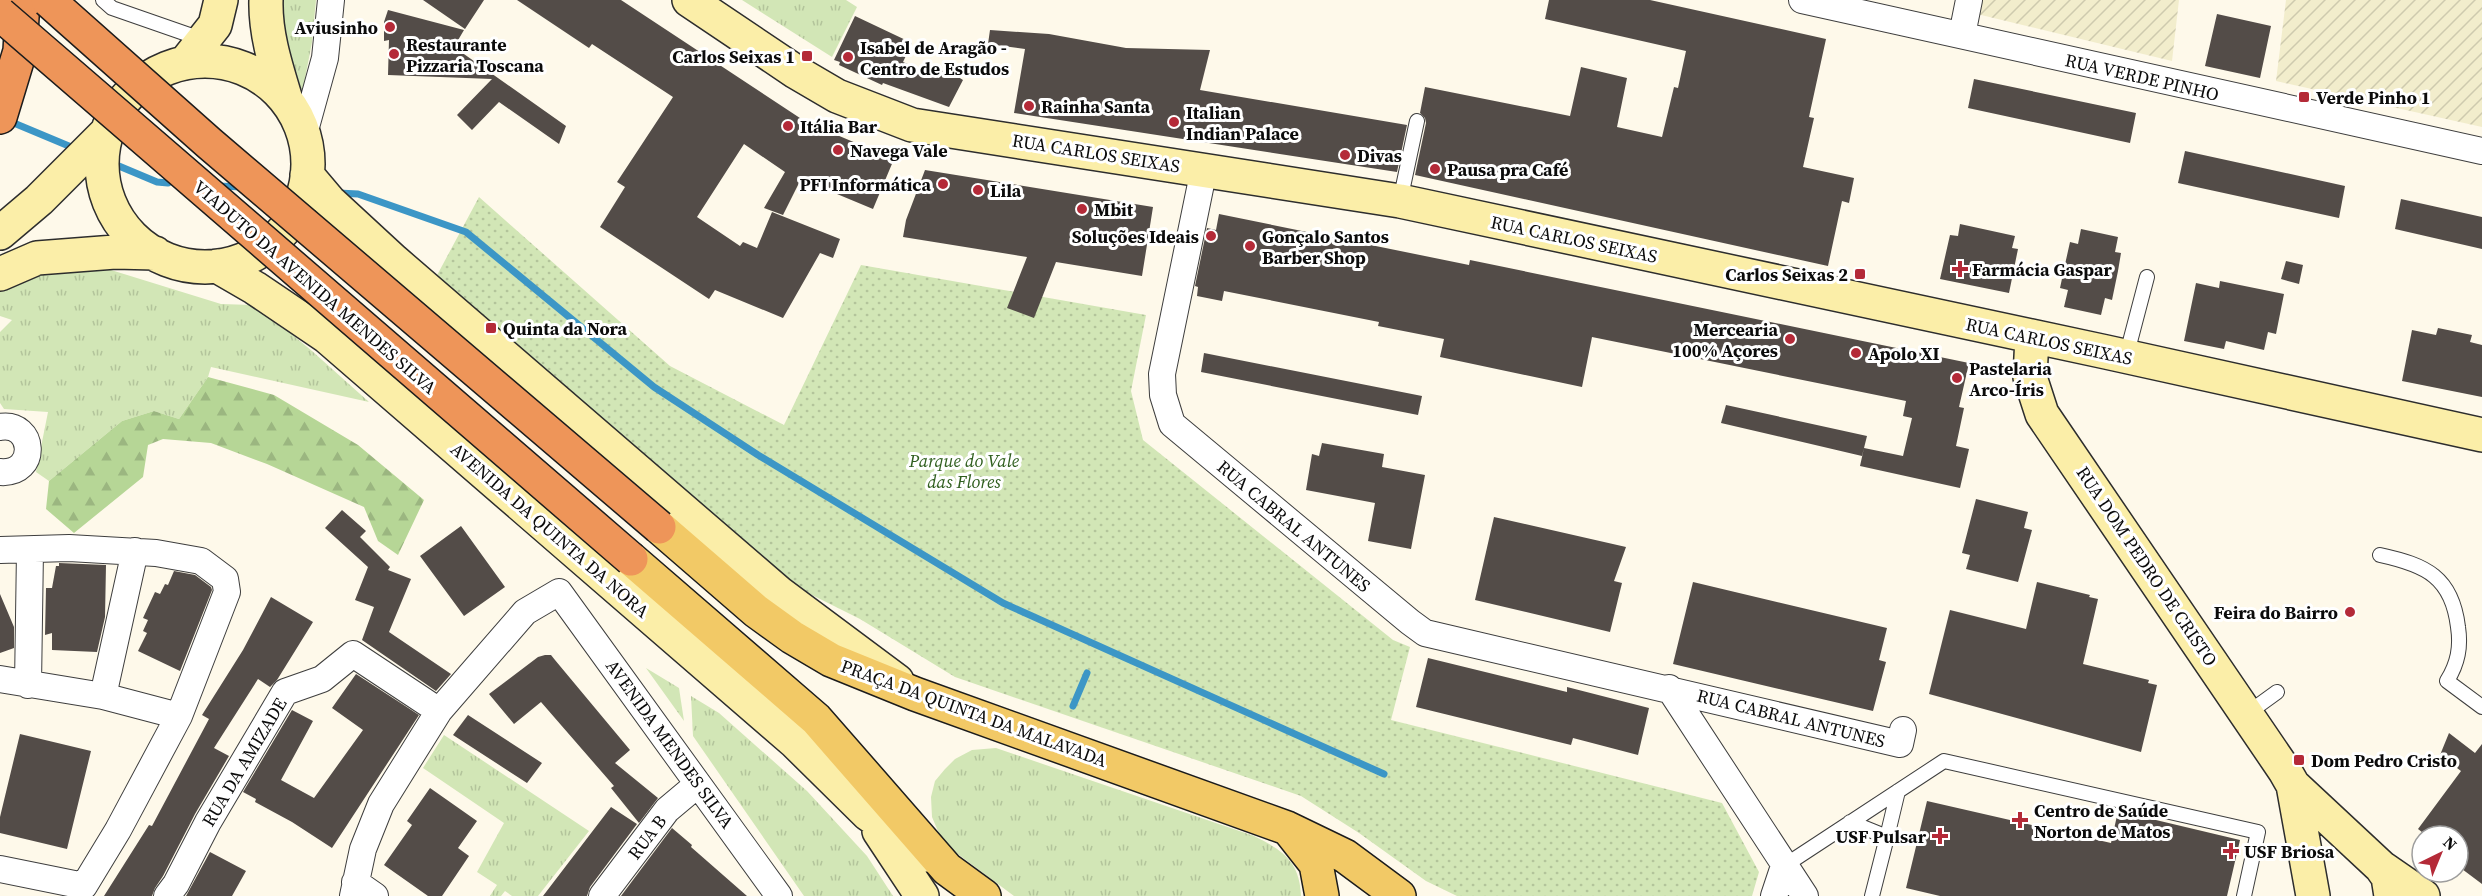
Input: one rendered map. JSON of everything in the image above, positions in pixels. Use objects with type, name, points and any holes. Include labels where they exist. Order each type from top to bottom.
[{"type":"highway","points":[[0,117],[20,51],[23,0]]},
{"type":"highway","points":[[48,0],[209,143],[658,527]]},
{"type":"highway","points":[[61,0],[83,23],[116,51],[151,76]]},
{"type":"highway","name":"VIADUTO DA AVENIDA MENDES SILVA","points":[[0,14],[631,559]]},
{"type":"main road","points":[[0,233],[39,200],[107,132],[124,100],[151,76],[194,51],[215,25],[221,0]]},
{"type":"main road","points":[[266,0],[265,16],[273,59],[286,100]]},
{"type":"main road","name":"RUA CARLOS SEIXAS","points":[[689,0],[796,72],[837,96],[912,126],[1204,169],[1400,201],[2482,435]]},
{"type":"main road","points":[[107,132],[103,154],[103,177],[108,199],[119,219],[135,238],[155,253],[185,264],[217,266],[235,262],[268,245],[293,217],[303,197],[308,175],[308,155],[297,116],[273,86],[258,75],[240,67],[213,61],[194,51]]},
{"type":"main road","points":[[308,175],[329,201],[379,248],[779,593],[915,694]]},
{"type":"main road","points":[[0,274],[37,258],[115,252],[155,253]]},
{"type":"main road","name":"AVENIDA DA QUINTA DA NORA","points":[[217,266],[255,288],[326,336],[795,742],[868,814]]},
{"type":"main road","name":"RUA DOM PEDRO DE CRISTO","points":[[2032,337],[2030,377],[2042,414],[2248,713],[2293,784],[2381,874]]},
{"type":"main road","name":"PRAÇA DA QUINTA DA MALAVADA","points":[[658,527],[756,611],[792,637],[831,660],[915,694],[1287,828]]},
{"type":"main road","points":[[631,559],[816,719],[947,869]]},
{"type":"main road","name":"RUA DOM PEDRO DE CRISTO","points":[[2293,784],[2313,894]]},
{"type":"main road","points":[[868,814],[984,896]]},
{"type":"main road","points":[[868,814],[922,896]]},
{"type":"main road","points":[[1287,828],[1316,864],[1322,896]]},
{"type":"main road","points":[[1287,828],[1345,856],[1399,896]]},
{"type":"main road","name":"RUA DOM PEDRO DE CRISTO","points":[[2313,894],[2318,874],[2332,859],[2344,855],[2357,854],[2381,874]]},
{"type":"main road","points":[[2381,874],[2423,896]]},
{"type":"street","points":[[304,135],[325,58],[331,0]]},
{"type":"street","name":"RUA VERDE PINHO","points":[[1802,0],[2149,79],[2482,151]]},
{"type":"street","points":[[1962,35],[1969,0]]},
{"type":"street","name":"RUA CABRAL ANTUNES","points":[[1204,169],[1162,374],[1163,395],[1172,424],[1410,622],[1425,633],[1669,688],[1900,744],[1903,730]]},
{"type":"street","points":[[0,427],[6,426],[20,431],[28,443],[28,451],[22,465],[17,469],[0,471]]},
{"type":"street","points":[[0,550],[69,548],[135,551],[201,561],[225,579],[226,592],[179,716],[118,830],[84,886],[0,869]]},
{"type":"street","points":[[28,685],[30,550]]},
{"type":"street","points":[[103,696],[135,551]]},
{"type":"street","name":"AVENIDA MENDES SILVA","points":[[439,711],[525,612],[560,592],[779,896]]},
{"type":"street","name":"RUA DA AMIZADE","points":[[167,896],[285,692],[321,679],[353,654],[439,711]]},
{"type":"street","points":[[0,679],[103,696],[179,716]]},
{"type":"street","name":"RUA CABRAL ANTUNES","points":[[1669,688],[1805,896]]},
{"type":"street","points":[[361,891],[363,849],[381,804],[439,711]]},
{"type":"street","name":"RUA B","points":[[602,896],[667,810],[698,784]]},
{"type":"street","points":[[1774,896],[1784,866]]},
{"type":"lane","points":[[103,0],[112,8],[194,51]]},
{"type":"lane","points":[[1400,201],[1417,121]]},
{"type":"lane","points":[[2126,357],[2147,277]]},
{"type":"lane","points":[[2380,555],[2404,560],[2425,570],[2447,587],[2456,607],[2461,643],[2455,667],[2447,681],[2482,707]]},
{"type":"lane","points":[[2248,713],[2277,692]]},
{"type":"lane","points":[[1784,866],[1944,761],[2258,832],[2244,896]]},
{"type":"lane","points":[[1872,896],[1898,791]]},
{"type":"lane","points":[[1850,822],[1887,837]]},
{"type":"shaded area","points":[[1979,0],[2179,0],[2172,61],[1977,14]]},
{"type":"shaded area","points":[[2286,0],[2482,0],[2482,127],[2276,81]]},
{"type":"green space","points":[[278,0],[316,0],[312,42],[303,89],[299,89],[295,84]]},
{"type":"green space","points":[[742,0],[846,0],[857,7],[832,57]]},
{"type":"green space","name":"Parque do Vale das Flores","points":[[479,197],[670,366],[784,425],[861,265],[1146,315],[1131,391],[1143,440],[1393,640],[1410,647],[1391,720],[1722,803],[1759,872],[1752,896],[1457,896],[1426,881],[1359,833],[1301,796],[955,677],[860,619],[788,583],[505,334],[435,279]]},
{"type":"green space","points":[[70,269],[111,270],[221,304],[252,305],[272,318],[312,351],[369,402],[211,367],[208,377],[179,419],[154,411],[122,421],[49,481],[36,472],[48,412],[4,409],[0,403],[0,332],[12,320],[0,316],[0,288],[42,272]]},
{"type":"green space","points":[[208,377],[274,395],[358,445],[424,500],[398,555],[378,541],[364,507],[267,464],[211,443],[163,439],[148,445],[143,477],[74,533],[46,509],[49,481],[122,421],[154,411],[179,419]]},
{"type":"green space","points":[[646,668],[679,688],[684,721]]},
{"type":"green space","points":[[691,696],[719,713],[807,791],[867,856],[893,896],[804,896],[693,736]]},
{"type":"green space","points":[[444,735],[589,831],[538,896],[512,896],[505,891],[501,896],[490,896],[497,885],[477,872],[504,823],[423,768]]},
{"type":"green space","points":[[996,748],[1254,836],[1273,846],[1288,858],[1297,874],[1301,896],[1014,896],[943,843],[932,817],[931,797],[935,781],[945,769],[955,759],[972,750]]},
{"type":"building","points":[[423,0],[484,0],[465,29]]},
{"type":"building","points":[[517,0],[621,0],[806,122],[894,159],[873,209],[801,179],[783,215],[764,208],[785,172],[744,144],[697,217],[740,246],[743,242],[757,248],[772,212],[840,239],[833,258],[820,253],[783,318],[715,290],[709,299],[600,227],[625,187],[617,182],[673,97],[592,44],[589,48]]},
{"type":"building","points":[[1549,0],[1650,0],[1826,39],[1809,117],[1814,118],[1803,167],[1854,178],[1849,203],[1842,201],[1828,266],[1415,175],[1426,123],[1420,113],[1425,87],[1570,116],[1581,67],[1627,78],[1617,127],[1662,137],[1674,87],[1678,88],[1686,51],[1545,19]]},
{"type":"building","points":[[388,10],[464,30],[454,47],[566,126],[559,144],[499,102],[472,130],[457,115],[492,79],[388,75],[389,40],[384,41],[384,22]]},
{"type":"building","points":[[2217,14],[2271,26],[2260,78],[2205,66]]},
{"type":"building","points":[[855,16],[912,43],[903,62],[939,78],[944,68],[963,80],[949,107],[883,83],[882,85],[839,65],[840,62],[834,60]]},
{"type":"building","points":[[990,30],[1049,34],[1126,48],[1210,50],[1200,90],[1407,125],[1397,172],[1014,113],[1025,49],[988,44]]},
{"type":"building","points":[[1974,79],[2136,113],[2130,143],[1968,108]]},
{"type":"building","points":[[2185,151],[2345,186],[2339,218],[2178,183]]},
{"type":"building","points":[[925,170],[1153,207],[1142,276],[1056,262],[1034,318],[1007,308],[1027,257],[903,237],[906,220]]},
{"type":"building","points":[[2401,199],[2482,217],[2482,249],[2395,229]]},
{"type":"building","points":[[1219,214],[1469,265],[1470,260],[1969,363],[1959,407],[1964,408],[1956,446],[1969,449],[1960,488],[1860,466],[1864,448],[1903,456],[1912,418],[1903,416],[1906,401],[1592,337],[1582,387],[1440,357],[1444,339],[1378,326],[1379,322],[1224,291],[1222,301],[1197,296],[1198,287],[1195,286],[1207,228],[1216,230]]},
{"type":"building","points":[[1960,224],[2015,236],[2012,248],[2018,249],[2009,293],[1940,279],[1950,235],[1958,236]]},
{"type":"building","points":[[2081,229],[2118,237],[2115,252],[2121,253],[2112,300],[2105,298],[2101,315],[2064,307],[2068,290],[2060,288],[2066,260],[2070,242],[2078,244]]},
{"type":"building","points":[[2286,261],[2303,265],[2299,284],[2281,279]]},
{"type":"building","points":[[2220,281],[2284,294],[2276,334],[2268,332],[2264,350],[2226,341],[2224,349],[2184,341],[2196,283],[2219,288]]},
{"type":"building","points":[[2438,328],[2472,335],[2470,342],[2482,345],[2482,397],[2402,381],[2412,330],[2436,335]]},
{"type":"building","points":[[1204,353],[1422,396],[1418,415],[1201,372]]},
{"type":"building","points":[[1726,405],[1867,436],[1862,456],[1721,423]]},
{"type":"building","points":[[1322,443],[1384,454],[1382,467],[1425,475],[1411,549],[1368,541],[1375,503],[1306,490],[1312,454],[1319,456]]},
{"type":"building","points":[[1976,499],[2028,512],[2024,528],[2032,530],[2018,582],[1966,569],[1970,555],[1962,553]]},
{"type":"building","points":[[342,510],[366,531],[360,537],[390,567],[388,570],[411,579],[389,632],[451,674],[436,691],[362,640],[374,607],[355,600],[368,567],[325,528]]},
{"type":"building","points":[[1494,517],[1626,547],[1614,581],[1622,583],[1610,632],[1475,600]]},
{"type":"building","points":[[461,526],[505,587],[464,616],[420,556]]},
{"type":"building","points":[[59,563],[106,565],[105,617],[97,652],[52,650],[52,633],[45,635],[46,588],[52,588],[56,566],[59,566]]},
{"type":"building","points":[[174,571],[195,575],[212,590],[180,671],[138,651],[147,633],[143,631],[148,620],[143,618],[155,592],[160,594],[165,584],[168,585]]},
{"type":"building","points":[[1693,582],[1887,628],[1879,660],[1886,662],[1873,711],[1673,664]]},
{"type":"building","points":[[2037,582],[2098,599],[2083,664],[2149,680],[2148,683],[2157,685],[2141,752],[1929,694],[1950,610],[2026,629]]},
{"type":"building","points":[[0,594],[14,627],[14,648],[0,653]]},
{"type":"building","points":[[271,597],[313,622],[277,680],[270,687],[258,679],[214,748],[229,756],[195,814],[152,896],[104,896],[149,825],[152,826],[209,719],[202,715],[243,650]]},
{"type":"building","points":[[551,655],[630,750],[615,763],[658,798],[639,823],[611,788],[614,786],[541,702],[514,724],[489,694],[538,657]]},
{"type":"building","points":[[1428,658],[1567,692],[1567,687],[1649,708],[1638,755],[1573,738],[1571,745],[1416,707]]},
{"type":"building","points":[[356,674],[419,715],[332,848],[292,822],[255,802],[256,799],[243,792],[292,710],[313,721],[281,780],[314,798],[363,730],[332,708]]},
{"type":"building","points":[[468,715],[542,763],[527,783],[453,735]]},
{"type":"building","points":[[2449,733],[2475,753],[2482,744],[2482,884],[2470,875],[2470,824],[2422,824],[2461,771],[2440,755]]},
{"type":"building","points":[[20,734],[91,751],[67,849],[0,833],[0,817]]},
{"type":"building","points":[[430,788],[477,821],[458,848],[469,856],[442,896],[428,896],[384,865],[412,825],[407,821]]},
{"type":"building","points":[[1927,801],[2111,843],[2118,811],[2240,840],[2227,896],[1940,896],[1906,888]]},
{"type":"building","points":[[611,807],[637,824],[590,887],[587,896],[543,896]]},
{"type":"building","points":[[672,828],[692,845],[691,847],[747,896],[621,896]]},
{"type":"building","points":[[210,852],[246,871],[232,896],[186,896]]},
{"type":"waterway","points":[[9,121],[76,149]]},
{"type":"waterway","points":[[95,156],[157,182],[168,183]]},
{"type":"waterway","points":[[218,186],[243,187]]},
{"type":"waterway","points":[[281,190],[306,191]]},
{"type":"waterway","points":[[338,193],[358,194],[466,232],[654,387],[758,455],[1003,603],[1384,774]]},
{"type":"waterway","points":[[1073,706],[1087,673]]},
{"type":"place","name":"Aviusinho","points":[[390,27]]},
{"type":"place","name":"Restaurante Pizzaria Toscana","points":[[394,54]]},
{"type":"place","name":"Carlos Seixas 1","points":[[807,56]]},
{"type":"place","name":"Isabel de Aragão - Centro de Estudos","points":[[848,57]]},
{"type":"place","name":"Verde Pinho 1","points":[[2304,97]]},
{"type":"place","name":"Rainha Santa","points":[[1029,106]]},
{"type":"place","name":"Italian Indian Palace","points":[[1174,122]]},
{"type":"place","name":"Itália Bar","points":[[788,126]]},
{"type":"place","name":"Navega Vale","points":[[838,150]]},
{"type":"place","name":"Divas","points":[[1345,155]]},
{"type":"place","name":"Pausa pra Café","points":[[1435,169]]},
{"type":"place","name":"PFI Informática","points":[[943,184]]},
{"type":"place","name":"Lila","points":[[978,190]]},
{"type":"place","name":"Mbit","points":[[1082,209]]},
{"type":"place","name":"Soluções Ideais","points":[[1211,236]]},
{"type":"place","name":"Gonçalo Santos Barber Shop","points":[[1250,246]]},
{"type":"place","name":"Farmácia Gaspar","points":[[1960,269]]},
{"type":"place","name":"Carlos Seixas 2","points":[[1860,274]]},
{"type":"place","name":"Quinta da Nora","points":[[491,328]]},
{"type":"place","name":"Mercearia 100% Açores","points":[[1790,339]]},
{"type":"place","name":"Apolo XI","points":[[1856,353]]},
{"type":"place","name":"Pastelaria Arco-Íris","points":[[1957,378]]},
{"type":"place","name":"Feira do Bairro","points":[[2350,612]]},
{"type":"place","name":"Dom Pedro Cristo","points":[[2299,760]]},
{"type":"place","name":"Centro de Saúde Norton de Matos","points":[[2020,820]]},
{"type":"place","name":"USF Pulsar","points":[[1940,836]]},
{"type":"place","name":"USF Briosa","points":[[2231,851]]}]
